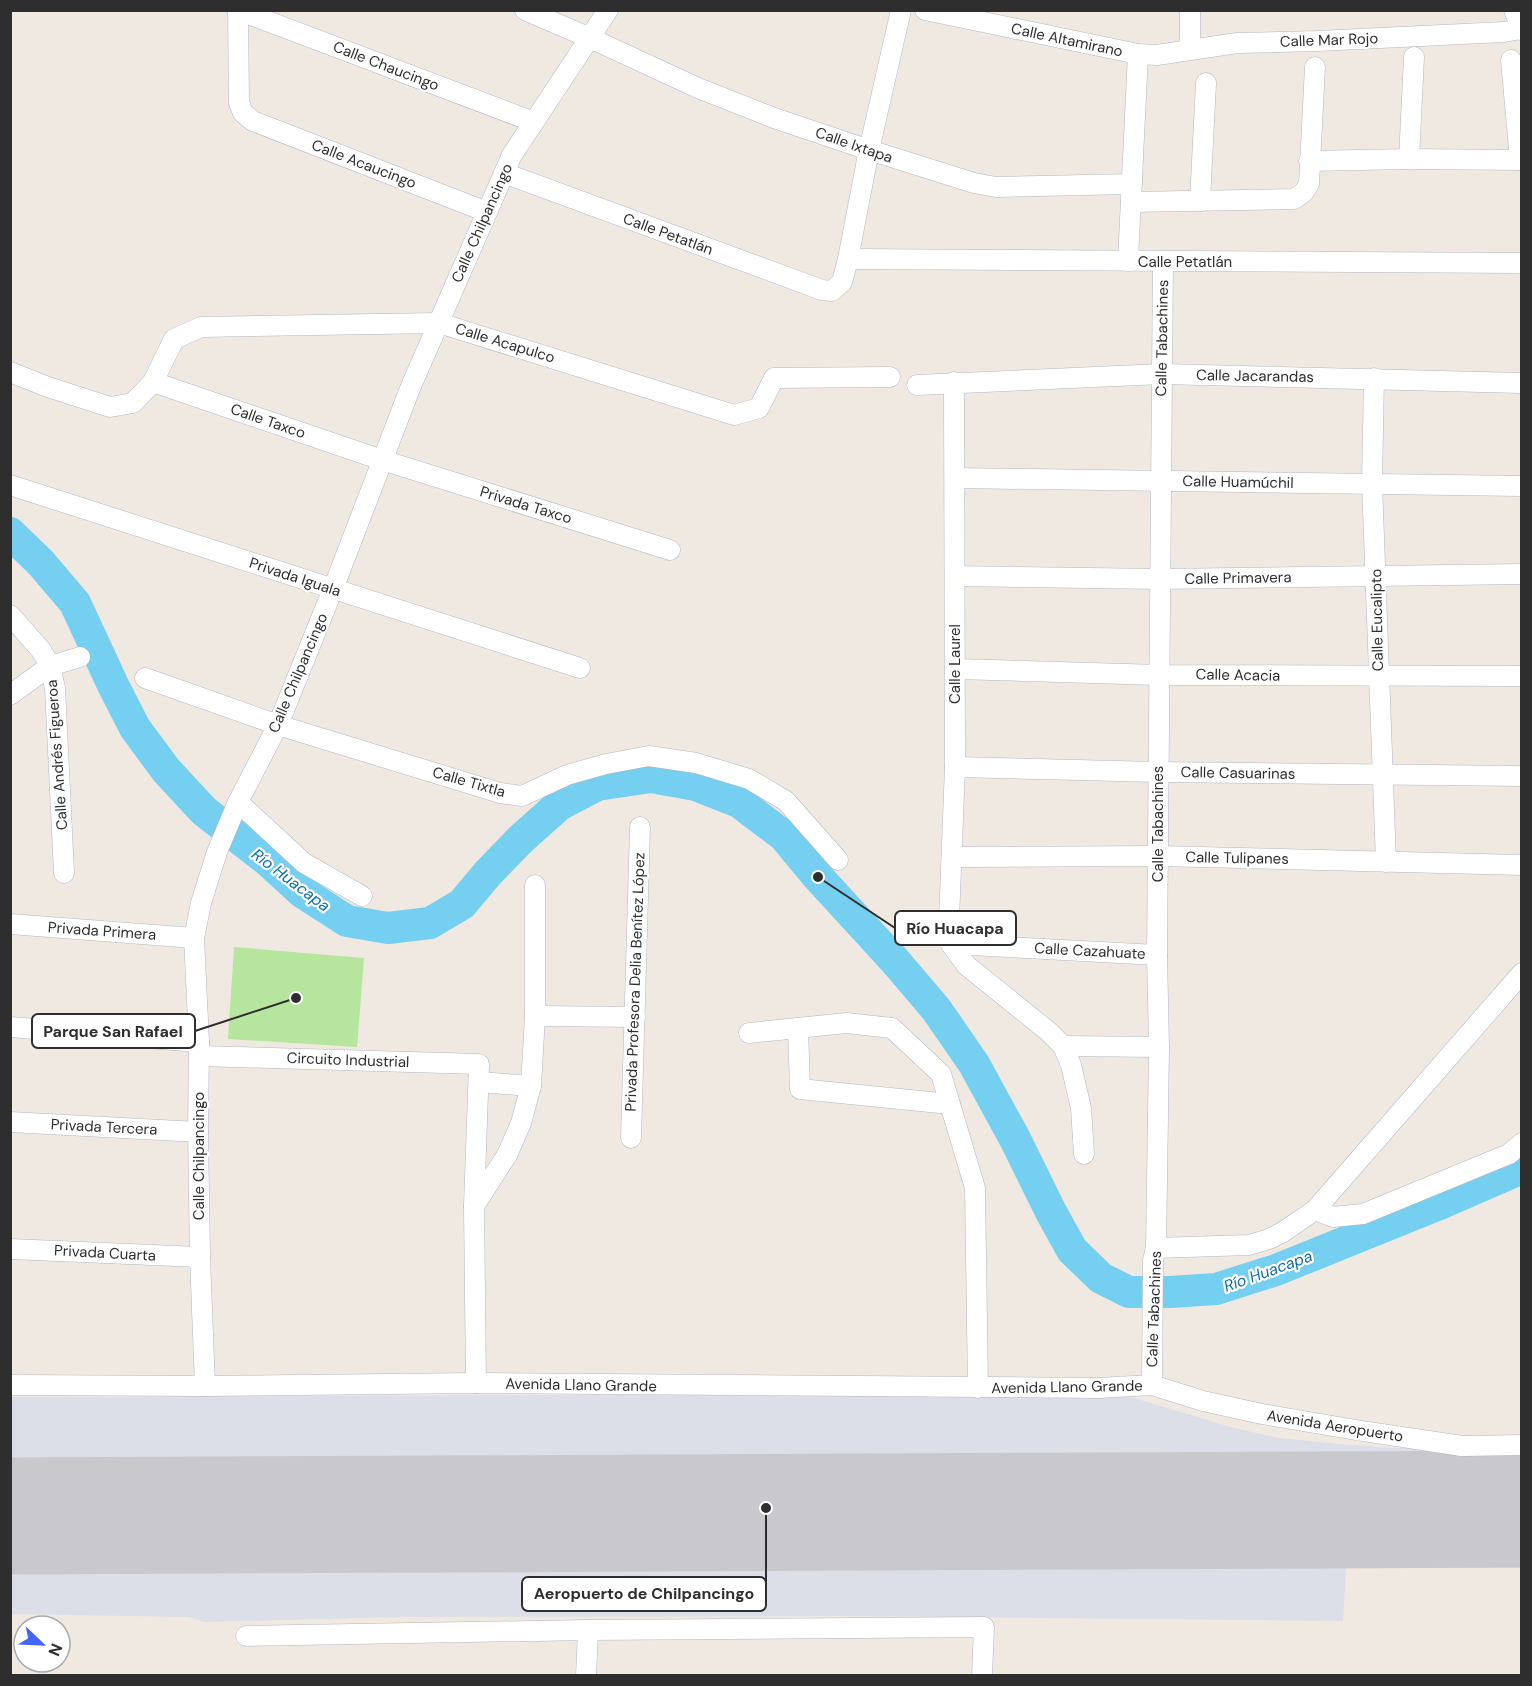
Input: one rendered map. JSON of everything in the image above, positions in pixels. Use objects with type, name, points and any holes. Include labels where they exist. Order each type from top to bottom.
[{"type":"street","name":"Calle Acaucingo","points":[[238,10],[239,103],[243,113],[253,121],[487,212]]},
{"type":"street","name":"Calle Chaucingo","points":[[238,10],[534,122]]},
{"type":"street","name":"Calle Ixtapa","points":[[525,10],[698,88],[774,118],[974,183],[996,187],[1131,193],[1200,201],[1294,199],[1304,192],[1309,184],[1315,67]]},
{"type":"street","name":"Calle Chilpancingo","points":[[205,1386],[200,1257],[199,1049],[194,938],[201,903],[217,852],[238,802],[278,725],[411,386],[512,155],[608,10]]},
{"type":"street","points":[[848,259],[869,150],[901,10]]},
{"type":"street","name":"Calle Altamirano","points":[[925,10],[1138,54]]},
{"type":"street","points":[[1190,10],[1190,49]]},
{"type":"street","name":"Calle Mar Rojo","points":[[1138,54],[1156,55],[1237,43],[1504,32],[1519,23]]},
{"type":"street","points":[[1128,261],[1138,54]]},
{"type":"street","points":[[1409,159],[1414,57]]},
{"type":"street","points":[[1309,161],[1521,160],[1511,60]]},
{"type":"street","points":[[1200,201],[1206,83]]},
{"type":"street","name":"Calle Petatlán","points":[[504,173],[822,290],[832,291],[842,282],[848,259],[1521,263]]},
{"type":"street","name":"Calle Tabachines","points":[[1152,1386],[1159,1047],[1157,955],[1163,262]]},
{"type":"street","name":"Calle Acapulco","points":[[10,372],[110,407],[133,403],[153,382],[174,339],[201,327],[439,323],[734,415],[759,408],[774,378],[890,377]]},
{"type":"street","name":"Calle Jacarandas","points":[[917,384],[1162,374],[1521,382]]},
{"type":"street","name":"Calle Eucalipto","points":[[1374,378],[1372,483],[1386,862]]},
{"type":"street","name":"Calle Taxco","points":[[153,382],[382,460]]},
{"type":"street","name":"Calle Laurel","points":[[951,944],[949,920],[955,767],[954,382]]},
{"type":"street","name":"Privada Taxco","points":[[382,460],[670,550]]},
{"type":"street","name":"Calle Huamúchil","points":[[955,478],[1521,486]]},
{"type":"street","name":"Privada Iguala","points":[[10,485],[580,668]]},
{"type":"street","name":"Calle Primavera","points":[[955,576],[1160,579],[1521,574]]},
{"type":"street","name":"Calle Andrés Figueroa","points":[[10,615],[41,650],[50,666],[55,688],[64,873]]},
{"type":"street","points":[[10,695],[50,666],[80,657]]},
{"type":"street","name":"Calle Acacia","points":[[955,669],[1159,675],[1521,676]]},
{"type":"street","name":"Calle Tixtla","points":[[145,678],[278,725],[500,793],[522,796],[567,775],[606,764],[650,756],[696,763],[748,779],[786,801],[838,860]]},
{"type":"street","name":"Calle Casuarinas","points":[[955,767],[1521,776]]},
{"type":"street","points":[[238,802],[304,863],[362,896]]},
{"type":"street","name":"Privada Profesora Delia Benítez López","points":[[631,1138],[640,826]]},
{"type":"street","name":"Calle Tulipanes","points":[[952,857],[1158,856],[1521,866]]},
{"type":"street","points":[[474,1206],[507,1155],[521,1123],[531,1086],[535,1016],[535,885]]},
{"type":"street","name":"Privada Primera","points":[[10,924],[194,938]]},
{"type":"street","points":[[951,944],[966,965],[1063,1046],[1071,1065],[1081,1108],[1084,1154]]},
{"type":"street","name":"Calle Cazahuate","points":[[951,944],[1157,955]]},
{"type":"street","points":[[1154,1254],[1249,1245],[1283,1232],[1315,1210],[1521,973]]},
{"type":"street","points":[[535,1016],[635,1017]]},
{"type":"street","points":[[749,1033],[846,1023],[892,1028],[942,1074],[975,1188],[978,1388]]},
{"type":"street","points":[[10,1027],[199,1049]]},
{"type":"street","points":[[798,1028],[800,1089],[950,1104]]},
{"type":"street","points":[[1063,1046],[1159,1047]]},
{"type":"street","name":"Circuito Industrial","points":[[199,1049],[479,1064],[479,1082]]},
{"type":"street","points":[[476,1383],[474,1206],[479,1082],[531,1086]]},
{"type":"street","name":"Privada Tercera","points":[[10,1122],[198,1132]]},
{"type":"street","points":[[1315,1210],[1333,1217],[1363,1214],[1509,1154],[1521,1143]]},
{"type":"street","name":"Privada Cuarta","points":[[10,1249],[200,1257]]},
{"type":"street","name":"Avenida Llano Grande","points":[[10,1385],[205,1386],[476,1383],[978,1388],[1152,1386]]},
{"type":"street","name":"Avenida Aeropuerto","points":[[1152,1386],[1203,1401],[1262,1414],[1368,1432],[1462,1446],[1521,1445]]},
{"type":"street","points":[[246,1636],[588,1630],[984,1628],[982,1676]]},
{"type":"street","points":[[586,1676],[588,1630]]},
{"type":"shaded area","points":[[1093,1393],[1134,1398],[1234,1428],[1279,1438],[1391,1448],[1521,1448],[1521,1568],[1346,1568],[1343,1621],[846,1616],[404,1617],[204,1622],[189,1617],[11,1614],[11,1397]]},
{"type":"green space","points":[[234,947],[364,958],[357,1047],[228,1039]]},
{"type":"waterway","name":"Río Huacapa","points":[[10,533],[41,563],[75,603],[135,728],[166,770],[204,811],[267,860],[302,892],[347,921],[388,928],[430,923],[462,904],[521,839],[559,805],[597,785],[651,777],[696,785],[739,802],[784,836],[936,1009],[974,1064],[1072,1250],[1101,1278],[1129,1292],[1216,1289],[1276,1270],[1522,1168]]},
{"type":"runway","points":[[10,1516],[1522,1509]]},
{"type":"place","name":"Río Huacapa","points":[[818,877]]},
{"type":"place","name":"Parque San Rafael","points":[[296,998]]},
{"type":"place","name":"Aeropuerto de Chilpancingo","points":[[766,1508]]}]
